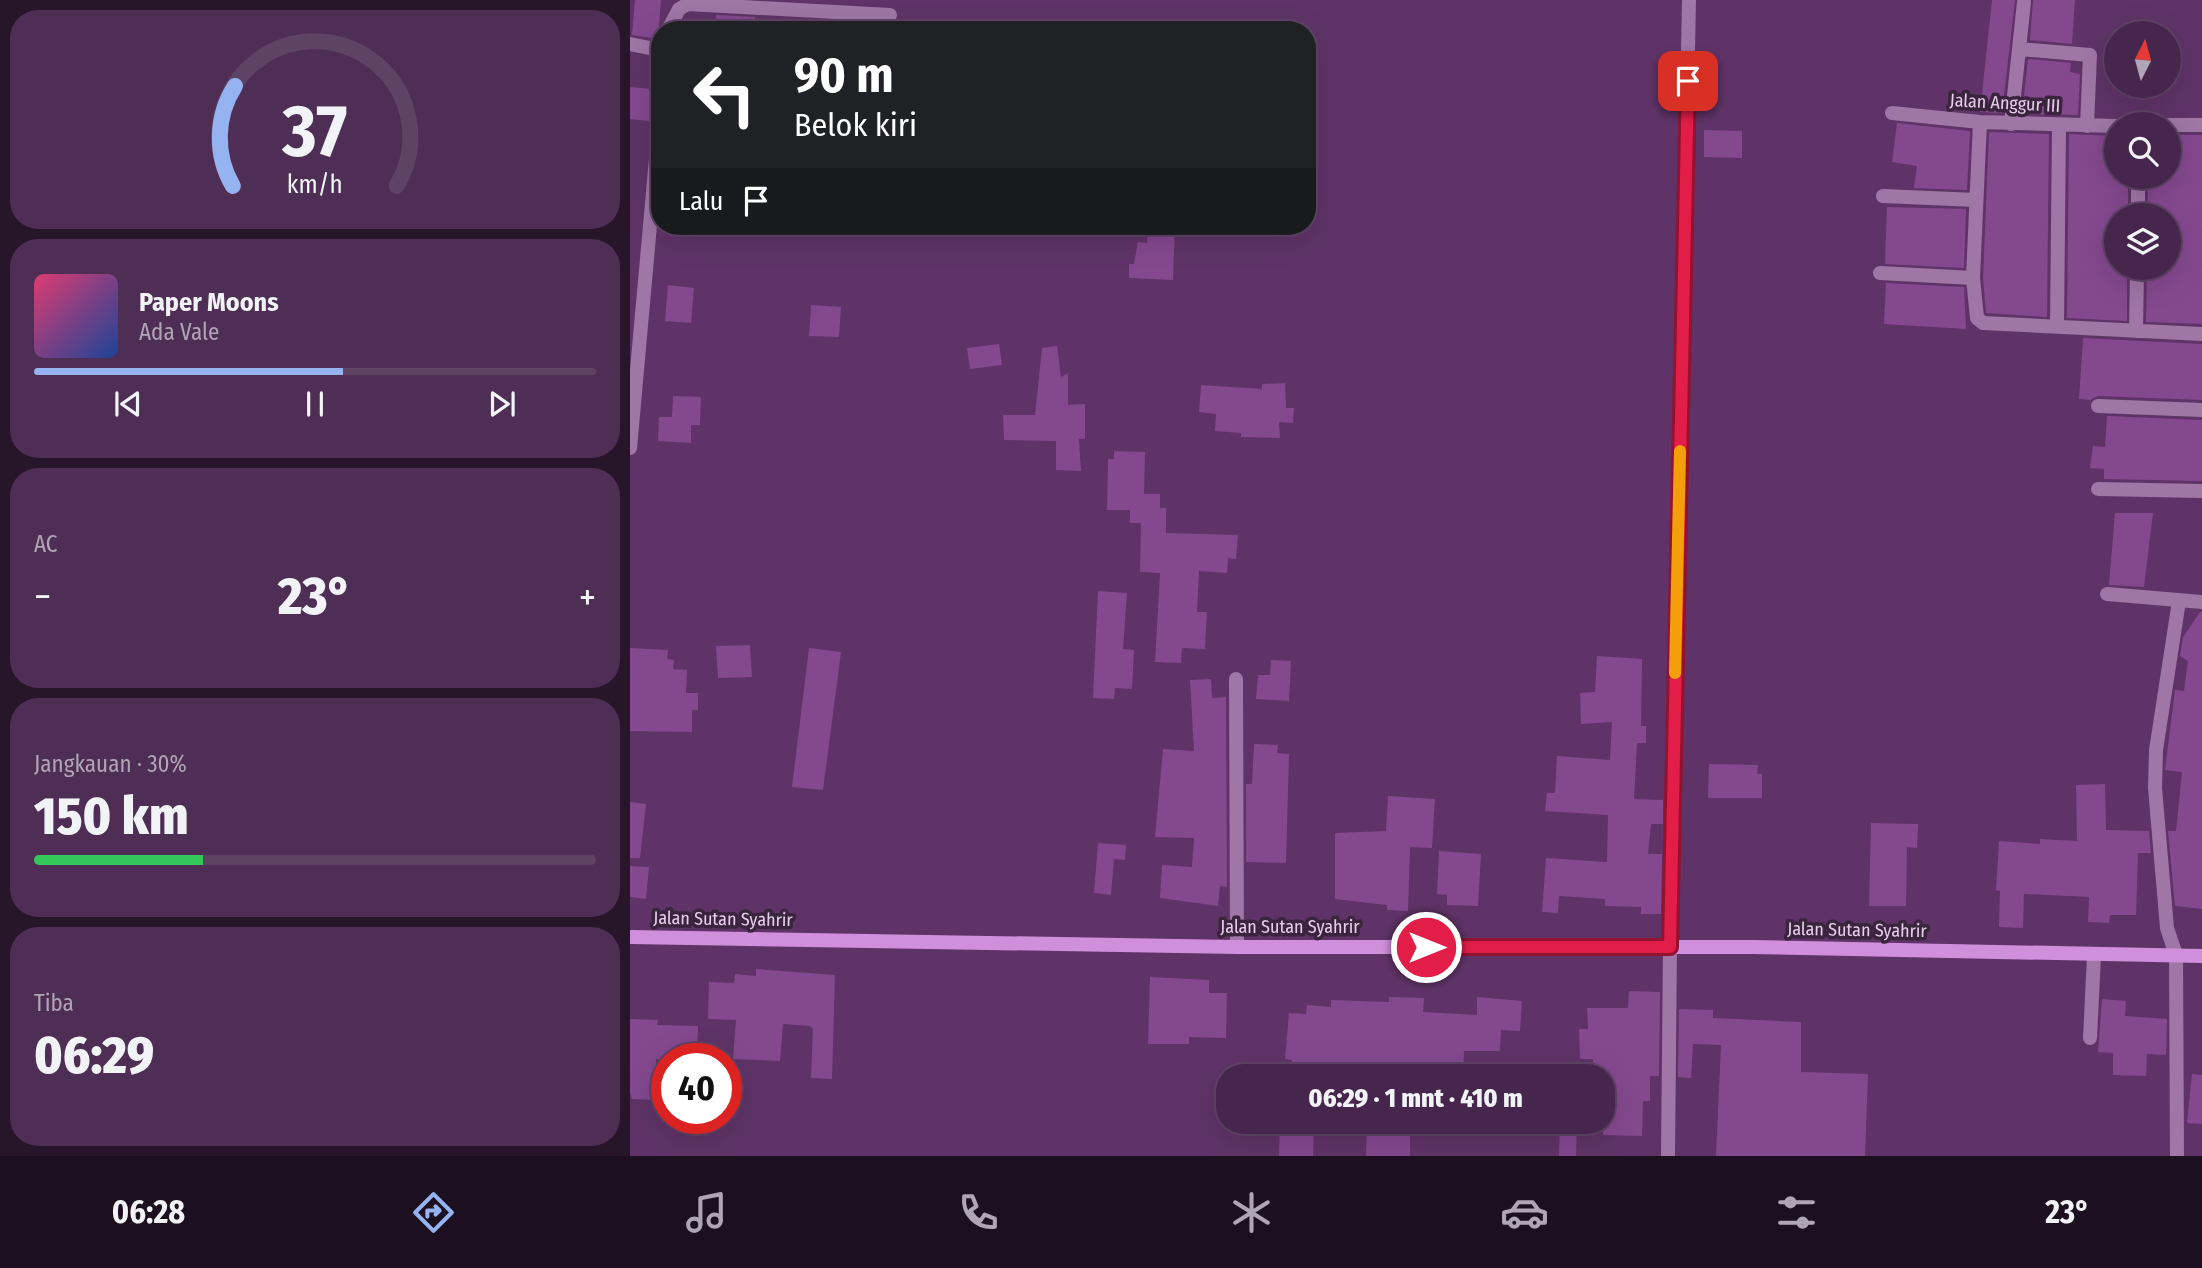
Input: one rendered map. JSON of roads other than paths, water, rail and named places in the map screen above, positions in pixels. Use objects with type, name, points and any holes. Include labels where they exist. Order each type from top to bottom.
[{"type":"street","points":[[1668,1156],[1689,0]]},
{"type":"street","points":[[2011,124],[2024,2]]},
{"type":"street","points":[[673,21],[679,9],[688,4],[890,15]]},
{"type":"street","points":[[630,44],[651,48]]},
{"type":"street","points":[[2019,48],[2090,55],[2087,126]]},
{"type":"street","name":"Jalan Anggur III","points":[[1892,113],[2011,124],[2104,126]]},
{"type":"street","points":[[1980,122],[1973,278],[1974,312],[1983,323],[2202,334]]},
{"type":"street","points":[[2181,125],[2202,125]]},
{"type":"street","points":[[2057,326],[2059,126]]},
{"type":"street","points":[[1884,196],[1976,200]]},
{"type":"street","points":[[630,448],[651,214]]},
{"type":"street","points":[[1880,273],[1973,278]]},
{"type":"street","points":[[2136,331],[2137,280]]},
{"type":"street","points":[[2098,406],[2202,410]]},
{"type":"street","points":[[2098,489],[2202,491]]},
{"type":"street","points":[[2107,594],[2202,602]]},
{"type":"street","points":[[2177,1156],[2176,955],[2167,928],[2155,789],[2156,750],[2179,601]]},
{"type":"street","points":[[1236,679],[1237,947]]},
{"type":"street","name":"Jalan Sutan Syahrir","points":[[630,937],[1237,947],[1670,947],[2202,956]]},
{"type":"street","points":[[2090,1038],[2094,956]]}]
